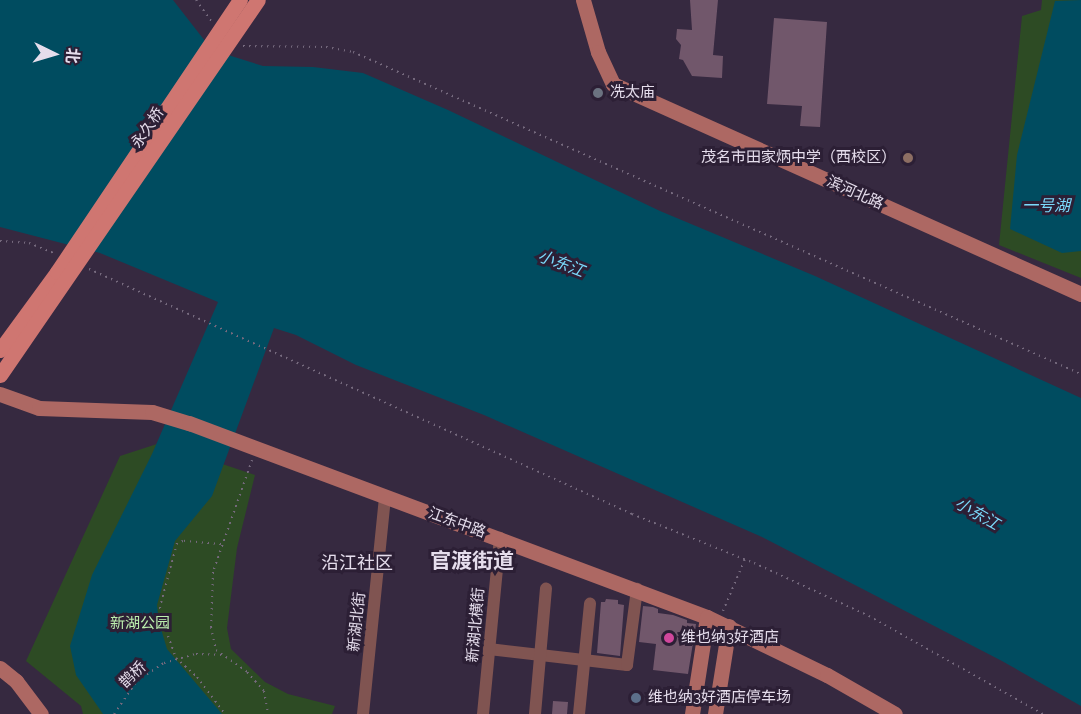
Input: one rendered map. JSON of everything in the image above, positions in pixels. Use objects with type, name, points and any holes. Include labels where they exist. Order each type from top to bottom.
[{"type":"main road","name":"永久桥","points":[[62,268],[240,0]]},
{"type":"main road","name":"永久桥","points":[[62,268],[258,0]]},
{"type":"main road","points":[[0,350],[62,268]]},
{"type":"main road","points":[[0,375],[62,268]]},
{"type":"street","name":"滨河北路","points":[[584,0],[598,52],[613,84],[1081,294]]},
{"type":"street","name":"江东中路","points":[[0,394],[39,408],[152,412],[256,447],[385,497],[637,589],[718,622],[827,675],[895,714]]},
{"type":"street","name":"新湖北街","points":[[363,714],[385,497]]},
{"type":"street","name":"新湖北横街","points":[[483,714],[500,538]]},
{"type":"street","points":[[535,714],[546,588]]},
{"type":"street","points":[[489,649],[627,665],[637,589]]},
{"type":"street","points":[[579,714],[590,604]]},
{"type":"street","points":[[718,622],[716,708],[693,706],[718,622]]},
{"type":"street","points":[[0,668],[16,681],[41,714]]},
{"type":"path","points":[[196,0],[216,26]]},
{"type":"path","points":[[241,46],[326,47],[353,52],[1081,374]]},
{"type":"path","points":[[0,241],[29,243],[62,268]]},
{"type":"path","points":[[81,265],[632,514],[745,559],[869,616],[1043,714]]},
{"type":"path","points":[[256,447],[221,544],[213,572],[210,603],[213,644],[258,683],[268,701],[268,714]]},
{"type":"path","points":[[221,544],[183,541],[175,547],[160,608],[175,658],[197,677],[225,714]]},
{"type":"path","points":[[718,622],[745,559]]},
{"type":"path","points":[[175,658],[196,654],[223,655]]},
{"type":"path","name":"鹊桥","points":[[114,714],[137,681],[175,658]]},
{"type":"green space","name":"一号湖","points":[[1042,0],[1081,0],[1081,278],[999,245],[1022,16],[1041,10]]},
{"type":"green space","name":"新湖公园","points":[[160,443],[255,475],[237,548],[227,628],[231,649],[265,682],[288,694],[335,706],[332,714],[83,714],[81,706],[26,661],[120,456]]},
{"type":"water","name":"小东江","points":[[0,0],[173,0],[212,50],[263,66],[313,67],[363,73],[448,110],[660,211],[815,276],[1081,398],[1081,706],[1002,661],[762,537],[484,415],[356,365],[296,335],[274,328],[212,496],[175,541],[157,605],[159,622],[167,649],[222,714],[103,714],[76,675],[70,646],[92,575],[152,454],[218,302],[100,253],[0,227]]},
{"type":"water","name":"一号湖","points":[[1081,0],[1081,251],[1062,253],[1010,229],[1017,155],[1055,1]]},
{"type":"building","points":[[690,0],[718,0],[713,55],[723,56],[722,78],[692,76],[683,60],[679,59],[681,45],[676,39],[677,29],[692,30]]},
{"type":"building","points":[[774,18],[827,22],[820,127],[800,126],[802,106],[767,104]]},
{"type":"building","points":[[606,599],[618,600],[618,604],[624,605],[620,656],[597,653],[601,602],[605,602]]},
{"type":"building","name":"维也纳3好酒店","points":[[643,606],[653,607],[658,609],[658,613],[673,615],[687,620],[687,623],[696,624],[688,674],[653,670],[656,644],[639,642]]},
{"type":"building","points":[[553,701],[568,702],[567,714],[552,714]]},
{"type":"place","name":"冼太庙","points":[[598,93]]},
{"type":"place","name":"茂名市田家炳中学（西校区）","points":[[908,158]]},
{"type":"place","name":"维也纳3好酒店","points":[[669,638]]},
{"type":"place","name":"维也纳3好酒店停车场","points":[[636,698]]},
{"type":"district","name":"官渡街道","points":[[472,561]]},
{"type":"district","name":"沿江社区","points":[[357,563]]}]
